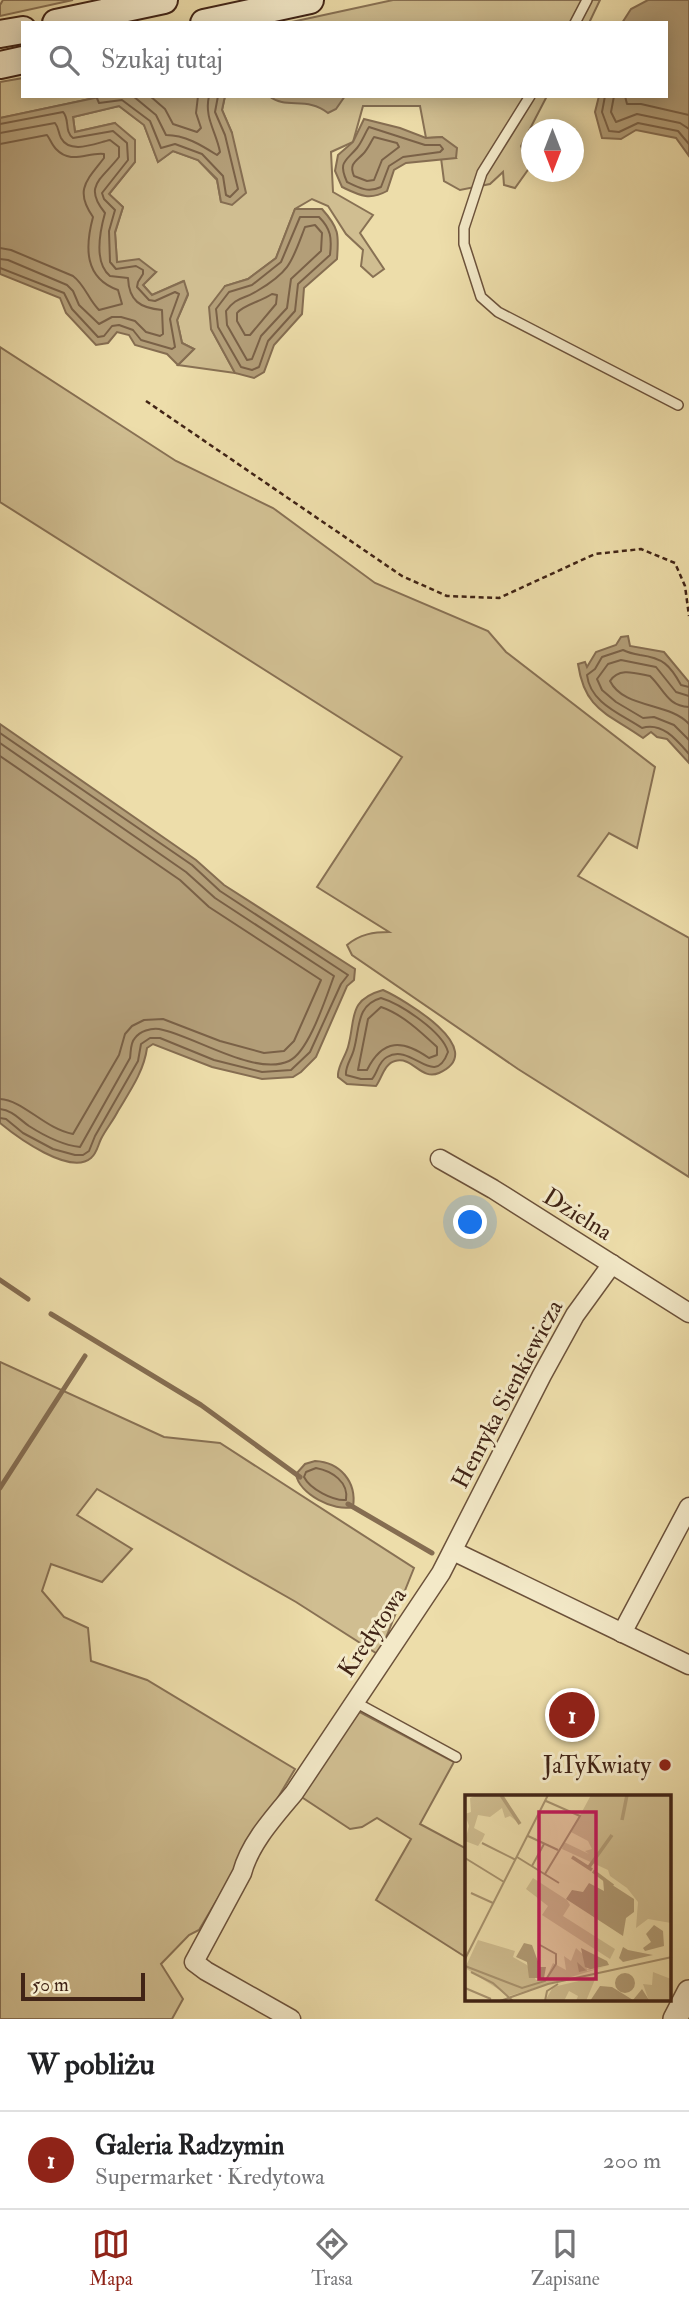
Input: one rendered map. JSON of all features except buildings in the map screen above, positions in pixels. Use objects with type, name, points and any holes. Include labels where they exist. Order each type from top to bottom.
[{"type":"main road","points":[[65,21],[164,0]]},
{"type":"main road","points":[[213,21],[310,0]]},
{"type":"main road","points":[[0,34],[21,30]]},
{"type":"main road","points":[[0,65],[21,60]]},
{"type":"street","name":"Dzielna","points":[[440,1159],[493,1189],[689,1313]]},
{"type":"street","name":"Henryka Sienkiewicza","points":[[453,1551],[555,1351],[575,1315],[612,1264]]},
{"type":"street","points":[[622,1633],[689,1507]]},
{"type":"street","points":[[453,1551],[689,1665]]},
{"type":"street","name":"Kredytowa","points":[[290,2019],[194,1962],[242,1873],[247,1858],[294,1793],[453,1551]]},
{"type":"street","points":[[675,2019],[689,1992]]},
{"type":"lane","points":[[576,21],[587,0]]},
{"type":"lane","points":[[529,98],[482,173],[464,228],[464,244],[481,297],[498,312],[678,405]]},
{"type":"lane","points":[[355,1702],[456,1757]]},
{"type":"path","points":[[146,401],[402,576],[447,596],[499,598],[595,554],[641,549],[675,563],[685,586],[689,616]]},
{"type":"shaded area","points":[[3,0],[73,0],[0,16]]},
{"type":"shaded area","points":[[393,0],[600,0],[590,21],[296,21]]},
{"type":"shaded area","points":[[21,78],[21,98],[95,98],[0,118],[0,82]]},
{"type":"shaded area","points":[[225,98],[546,98],[535,119],[521,119],[521,180],[515,188],[504,185],[503,172],[490,184],[460,190],[444,181],[441,158],[456,158],[442,137],[426,138],[420,106],[363,106],[353,142],[331,152],[333,192],[373,215],[360,233],[384,269],[373,277],[361,266],[363,250],[346,234],[328,206],[312,199],[295,209],[276,258],[248,279],[225,286],[211,329],[235,373],[178,365],[194,349],[182,343],[177,320],[188,295],[183,281],[152,295],[143,285],[156,272],[117,262],[115,233],[123,207],[109,194],[135,162],[115,123],[75,132],[73,117],[119,106],[144,125],[158,162],[173,151],[198,160],[217,180],[221,202],[232,133],[222,110]]},
{"type":"shaded area","points":[[0,347],[176,461],[273,508],[375,583],[488,631],[506,652],[655,767],[637,848],[609,833],[578,876],[689,938],[689,1177],[518,1069],[352,955],[347,945],[352,941],[367,934],[389,932],[317,887],[402,757],[0,502]]},
{"type":"shaded area","points":[[0,1362],[164,1437],[220,1443],[414,1568],[379,1655],[296,1602],[97,1489],[77,1515],[132,1549],[102,1582],[51,1564],[42,1591],[64,1617],[88,1628],[91,1661],[147,1680],[295,1769],[199,1930],[189,1935],[161,1964],[183,1999],[172,2019],[0,2019]]},
{"type":"shaded area","points":[[356,1710],[454,1762],[420,1824],[465,1848],[465,1957],[376,1900],[411,1839],[377,1818],[362,1827],[350,1829],[300,1796]]},
{"type":"water","points":[[648,0],[689,0],[689,156],[676,138],[636,130],[621,139],[602,138],[595,112],[598,98],[668,98],[668,21],[623,21],[631,9]]},
{"type":"water","points":[[95,98],[225,98],[222,110],[232,133],[246,193],[232,205],[221,202],[217,179],[198,160],[173,151],[158,162],[144,125],[119,106],[73,117],[75,132],[115,123],[135,140],[135,162],[109,194],[123,207],[115,232],[117,262],[139,259],[156,272],[143,285],[152,295],[184,281],[188,294],[177,320],[182,343],[194,349],[178,365],[167,354],[135,345],[129,335],[117,332],[108,343],[96,345],[66,313],[60,298],[0,274],[0,118]]},
{"type":"water","points":[[272,98],[344,98],[336,109],[328,113],[312,105]]},
{"type":"water","points":[[364,119],[426,138],[442,137],[457,148],[456,158],[406,163],[394,170],[387,191],[375,196],[364,196],[342,187],[335,171],[338,155],[353,142]]},
{"type":"water","points":[[295,209],[322,209],[328,216],[337,232],[337,259],[304,288],[302,314],[274,345],[264,372],[254,378],[235,373],[211,329],[209,307],[225,286],[248,279],[276,258]]},
{"type":"water","points":[[628,636],[630,646],[664,652],[689,682],[689,763],[667,739],[657,737],[651,732],[643,738],[600,709],[586,692],[578,664],[585,662],[587,667],[596,652],[616,645],[621,637]]},
{"type":"water","points":[[0,724],[196,860],[224,885],[355,969],[354,980],[347,986],[316,1057],[301,1072],[293,1077],[262,1079],[212,1067],[153,1044],[147,1048],[136,1081],[91,1158],[82,1162],[57,1159],[18,1137],[0,1123]]},
{"type":"water","points":[[383,990],[438,1026],[455,1052],[452,1063],[433,1075],[407,1062],[395,1061],[386,1068],[376,1086],[347,1084],[338,1077],[355,1012],[363,999]]},
{"type":"water","points":[[315,1461],[332,1465],[345,1475],[352,1489],[353,1507],[327,1504],[310,1495],[304,1488],[296,1474],[305,1464]]},
{"type":"waterway","points":[[0,1280],[28,1299]]},
{"type":"waterway","points":[[51,1314],[201,1405],[300,1477]]},
{"type":"waterway","points":[[0,1488],[85,1356]]},
{"type":"waterway","points":[[348,1504],[432,1553]]},
{"type":"place","name":"Galeria Radzymin","points":[[572,1715]]},
{"type":"place","name":"JaTyKwiaty","points":[[665,1765]]}]
